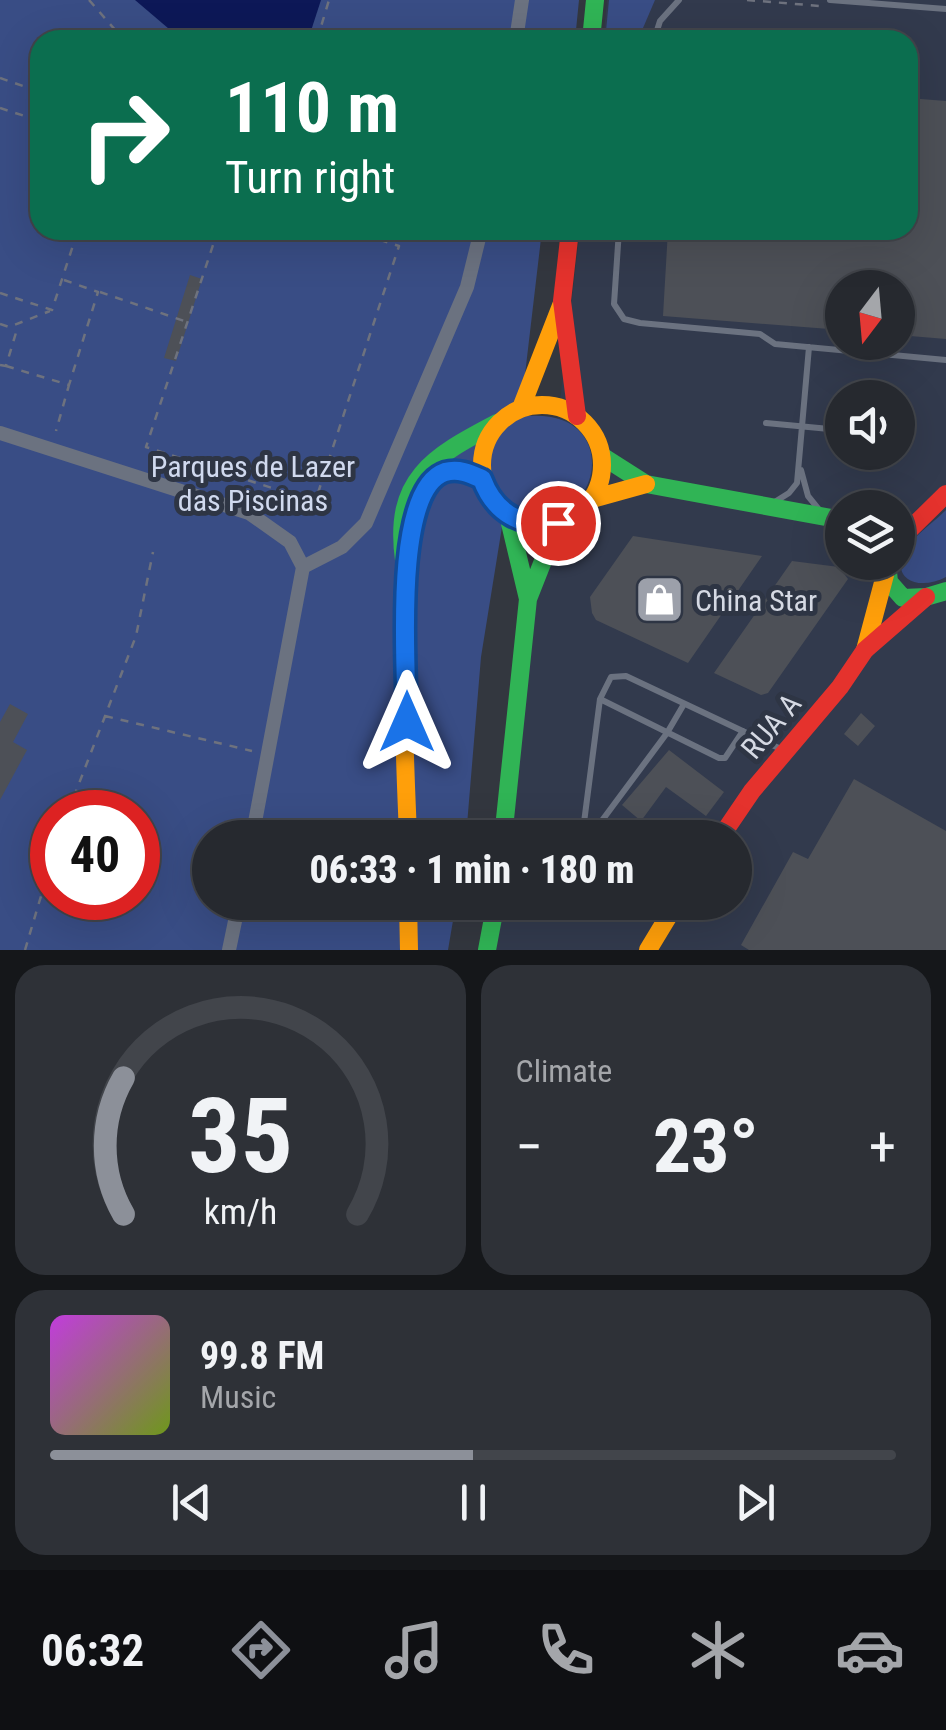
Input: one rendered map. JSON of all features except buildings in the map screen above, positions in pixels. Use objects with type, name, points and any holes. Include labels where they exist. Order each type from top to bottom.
[{"type":"street","points":[[517,30],[522,0]]},
{"type":"street","points":[[592,30],[596,0]]},
{"type":"street","points":[[303,568],[342,547],[366,523],[467,287],[479,240]]},
{"type":"street","points":[[569,240],[562,301],[577,416]]},
{"type":"street","points":[[521,408],[562,301]]},
{"type":"street","points":[[406,569],[398,534],[402,510],[412,484],[440,454],[521,408],[550,405],[577,416],[589,427],[602,456],[602,471],[592,499],[577,514],[558,523],[541,526],[508,515]]},
{"type":"street","points":[[497,424],[483,449],[482,479],[488,493],[508,515],[528,599]]},
{"type":"street","points":[[0,433],[249,514],[290,542],[303,568],[255,820]]},
{"type":"street","points":[[602,456],[646,484],[825,516]]},
{"type":"street","points":[[408,820],[406,569],[412,524],[422,496],[432,481],[445,472],[462,471],[482,479]]},
{"type":"street","points":[[592,499],[646,484]]},
{"type":"street","points":[[915,517],[946,494]]},
{"type":"street","points":[[505,820],[528,599],[558,523]]},
{"type":"street","name":"RUA A","points":[[865,650],[883,580]]},
{"type":"street","points":[[889,580],[903,598],[946,591]]},
{"type":"street","name":"RUA A","points":[[732,820],[840,687],[865,650],[926,597]]},
{"type":"street","points":[[229,950],[235,920]]},
{"type":"street","points":[[408,920],[409,950]]},
{"type":"street","points":[[487,950],[493,920]]},
{"type":"street","points":[[648,950],[666,920]]},
{"type":"lane","points":[[657,30],[660,21],[680,0]]},
{"type":"lane","points":[[830,0],[946,9]]},
{"type":"lane","points":[[618,240],[614,304],[624,318],[640,323],[760,334],[774,344],[946,360]]},
{"type":"lane","points":[[764,506],[789,493],[797,483],[808,347]]},
{"type":"lane","points":[[766,423],[825,428]]},
{"type":"lane","points":[[800,469],[808,496],[825,510]]},
{"type":"lane","points":[[587,820],[600,699],[606,683],[618,675],[786,751]]},
{"type":"lane","points":[[600,699],[719,758],[725,758],[743,731]]},
{"type":"lane","points":[[599,820],[684,704]]},
{"type":"path","points":[[90,0],[115,30]]},
{"type":"path","points":[[319,30],[329,0]]},
{"type":"path","points":[[0,78],[30,88]]},
{"type":"path","points":[[0,108],[30,118]]},
{"type":"path","points":[[52,310],[75,240]]},
{"type":"path","points":[[215,240],[146,447],[314,502],[400,246],[381,240]]},
{"type":"path","points":[[62,279],[186,322]]},
{"type":"path","points":[[56,431],[98,292]]},
{"type":"path","points":[[0,293],[52,310]]},
{"type":"path","points":[[0,324],[9,327],[52,310]]},
{"type":"path","points":[[6,366],[18,323]]},
{"type":"path","points":[[0,365],[69,385]]},
{"type":"path","points":[[76,790],[136,636],[154,552]]},
{"type":"path","points":[[105,716],[268,755]]},
{"type":"path","points":[[25,950],[34,920]]},
{"type":"shaded area","points":[[135,0],[321,0],[311,30],[170,30]]},
{"type":"shaded area","points":[[607,0],[946,0],[946,950],[493,950],[499,920],[752,920],[752,820],[511,820],[579,240],[918,240],[918,30],[604,30]]},
{"type":"green space","name":"Parques de Lazer das Piscinas","points":[[0,0],[579,0],[576,30],[30,30],[30,240],[541,240],[520,417],[553,418],[576,428],[588,444],[592,464],[588,484],[576,501],[558,512],[535,514],[506,502],[481,657],[467,820],[192,820],[192,920],[453,920],[448,950],[0,950]]},
{"type":"green space","points":[[609,0],[655,0],[642,30],[606,30]]},
{"type":"green space","points":[[946,510],[946,577],[924,583],[911,580],[915,580],[915,538]]},
{"type":"traffic: fast","points":[[592,30],[595,0]]},
{"type":"traffic: fast","points":[[404,560],[402,532],[411,490],[436,460],[497,423]]},
{"type":"traffic: fast","points":[[602,456],[646,484],[825,517]]},
{"type":"traffic: fast","points":[[508,515],[528,599]]},
{"type":"traffic: fast","points":[[505,820],[528,599],[558,523]]},
{"type":"traffic: fast","points":[[889,580],[903,598],[946,591]]},
{"type":"traffic: fast","points":[[487,950],[493,920]]},
{"type":"traffic: slow","points":[[521,408],[562,303]]},
{"type":"traffic: slow","points":[[542,405],[565,409],[585,422],[598,442],[602,465],[598,488],[585,508],[565,521],[542,525],[519,521],[499,508],[486,488],[482,465],[486,442],[499,422],[519,409],[542,405]]},
{"type":"traffic: slow","points":[[407,820],[404,652],[410,548],[419,508],[437,476],[450,472],[482,479]]},
{"type":"traffic: slow","points":[[592,499],[646,484]]},
{"type":"traffic: slow","points":[[865,650],[884,580]]},
{"type":"traffic: slow","points":[[408,920],[409,950]]},
{"type":"traffic: slow","points":[[648,950],[666,920]]},
{"type":"traffic: jam","points":[[569,240],[562,301],[577,416]]},
{"type":"traffic: jam","points":[[915,524],[946,494]]},
{"type":"traffic: jam","points":[[732,820],[840,687],[865,650],[926,597]]},
{"type":"place","name":"China Star","points":[[660,600]]},
{"type":"route","points":[[407,722],[406,569],[412,524],[432,481],[445,472],[462,471],[482,479],[496,505],[508,515],[541,526],[558,523]]}]
